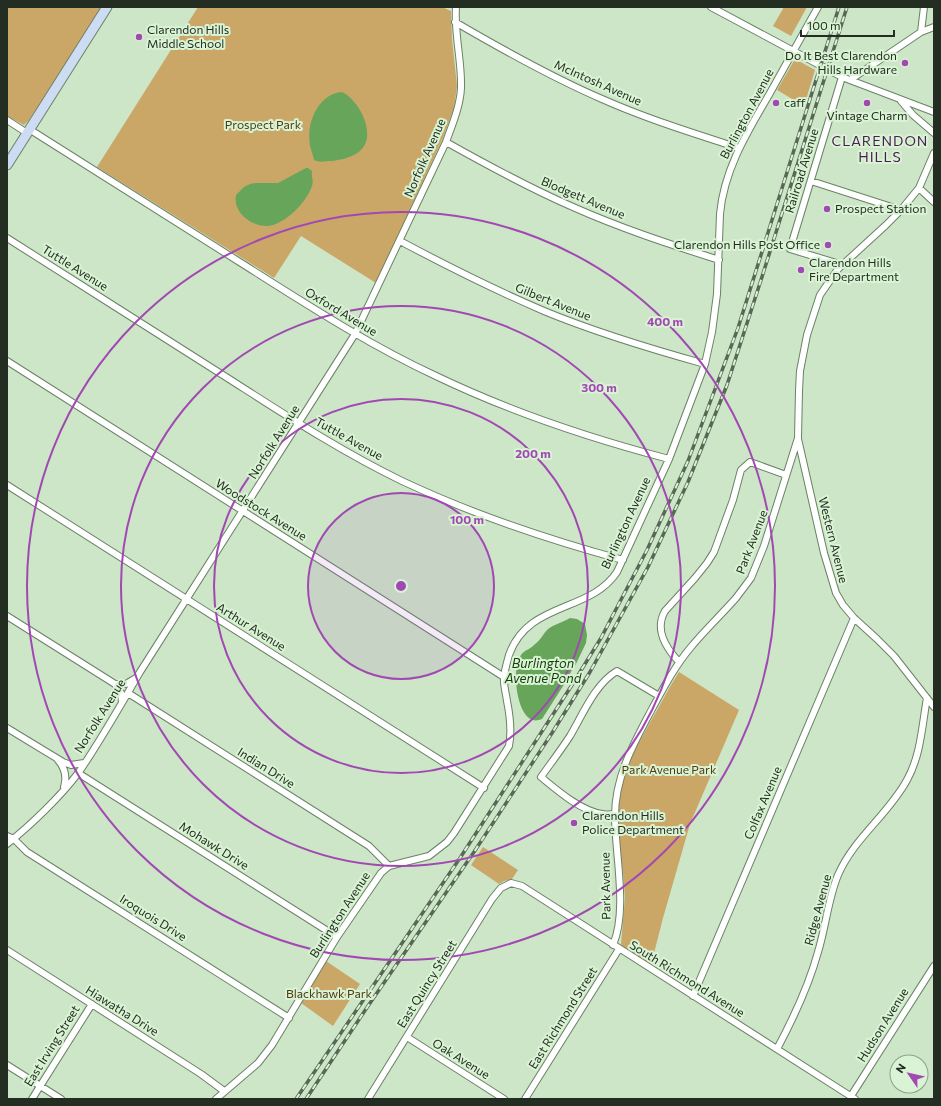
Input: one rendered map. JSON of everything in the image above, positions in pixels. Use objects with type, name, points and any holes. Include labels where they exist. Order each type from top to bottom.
[{"type":"main road","points":[[7,165],[107,7]]},
{"type":"street","name":"Norfolk Avenue","points":[[7,844],[42,813],[78,772],[355,334],[446,142],[458,109],[461,89],[461,74],[455,22],[456,7]]},
{"type":"street","points":[[711,7],[842,77],[934,112]]},
{"type":"street","name":"Burlington Avenue","points":[[216,1099],[258,1062],[272,1045],[337,937],[381,873],[389,866],[422,858],[436,851],[454,834],[505,755],[511,739],[509,709],[504,687],[504,677],[512,648],[526,628],[542,616],[602,588],[612,579],[623,560],[669,459],[705,364],[715,313],[721,204],[727,178],[739,148],[818,7]]},
{"type":"street","points":[[921,32],[924,7]]},
{"type":"street","name":"McIntosh Avenue","points":[[455,22],[512,56],[603,100],[657,121],[739,148]]},
{"type":"street","points":[[850,80],[921,32],[934,27]]},
{"type":"street","name":"Railroad Avenue","points":[[842,77],[790,249],[843,265]]},
{"type":"street","points":[[900,100],[913,115],[934,133]]},
{"type":"street","name":"Oxford Avenue","points":[[7,120],[28,131],[355,334],[435,376],[506,407],[578,433],[669,459]]},
{"type":"street","name":"Blodgett Avenue","points":[[446,142],[511,178],[574,207],[638,233],[719,260]]},
{"type":"street","name":"Park Avenue","points":[[613,945],[620,910],[615,814],[617,792],[626,759],[659,696],[679,662],[736,598],[750,578],[768,536],[798,438],[800,371],[807,335],[820,295],[832,277],[843,265],[901,210],[918,188],[934,153]]},
{"type":"street","points":[[811,181],[901,210]]},
{"type":"street","points":[[918,188],[934,202]]},
{"type":"street","name":"Tuttle Avenue","points":[[7,238],[299,423],[362,460],[400,480],[455,505],[528,532],[623,560]]},
{"type":"street","name":"Gilbert Avenue","points":[[400,241],[490,287],[545,312],[618,338],[705,364]]},
{"type":"street","name":"Woodstock Avenue","points":[[7,362],[504,677]]},
{"type":"street","name":"Western Avenue","points":[[798,438],[833,586],[843,605],[854,618],[887,648],[934,707]]},
{"type":"street","points":[[679,662],[670,652],[662,636],[660,627],[661,618],[665,611],[707,563],[714,552],[733,500],[741,470],[750,462],[786,475]]},
{"type":"street","name":"Arthur Avenue","points":[[7,485],[484,788]]},
{"type":"street","points":[[7,616],[115,684],[121,693],[122,703]]},
{"type":"street","name":"Colfax Avenue","points":[[693,996],[854,618]]},
{"type":"street","points":[[615,814],[603,814],[588,810],[558,791],[541,777],[569,736],[594,694],[608,676],[617,671],[659,696]]},
{"type":"street","points":[[115,684],[126,684],[137,678]]},
{"type":"street","name":"Indian Drive","points":[[128,693],[369,846],[389,866]]},
{"type":"street","name":"Ridge Avenue","points":[[777,1049],[810,976],[823,935],[831,895],[842,867],[856,844],[902,788],[915,763],[920,743],[927,698]]},
{"type":"street","points":[[7,728],[57,759],[71,765],[84,763]]},
{"type":"street","points":[[57,759],[62,764],[66,778],[63,790]]},
{"type":"street","name":"Mohawk Drive","points":[[78,772],[337,937]]},
{"type":"street","name":"Iroquois Drive","points":[[7,836],[14,839],[27,852],[289,1018]]},
{"type":"street","name":"South Richmond Avenue","points":[[507,884],[514,883],[522,886],[853,1098]]},
{"type":"street","name":"East Quincy Street","points":[[368,1099],[492,899],[501,888],[507,884]]},
{"type":"street","name":"East Richmond Street","points":[[525,1099],[619,949]]},
{"type":"street","name":"Hiawatha Drive","points":[[7,950],[202,1074],[224,1091]]},
{"type":"street","name":"Hudson Avenue","points":[[853,1098],[934,966]]},
{"type":"street","name":"East Irving Street","points":[[32,1099],[92,1004]]},
{"type":"street","name":"Oak Avenue","points":[[407,1037],[504,1099]]},
{"type":"street","points":[[7,1065],[61,1099]]},
{"type":"green space","points":[[7,7],[102,7],[29,120],[24,125],[7,116]]},
{"type":"green space","name":"Prospect Park","points":[[198,7],[442,7],[451,11],[452,39],[457,86],[454,108],[443,138],[376,283],[301,236],[274,278],[97,167]]},
{"type":"green space","points":[[784,7],[807,7],[791,36],[773,26]]},
{"type":"green space","points":[[795,59],[815,70],[804,106],[777,90]]},
{"type":"green space","name":"Park Avenue Park","points":[[679,672],[739,710],[690,824],[651,965],[623,947],[621,944],[625,898],[617,815],[622,785],[632,756]]},
{"type":"green space","points":[[483,847],[518,870],[512,879],[499,884],[471,865]]},
{"type":"green space","name":"Blackhawk Park","points":[[326,961],[360,984],[333,1026],[301,1003]]},
{"type":"water","points":[[342,92],[354,102],[364,118],[367,127],[365,143],[361,150],[355,155],[347,158],[332,161],[316,161],[314,160],[309,136],[312,119],[320,104],[326,98]]},
{"type":"water","points":[[306,168],[312,171],[313,182],[310,192],[297,209],[279,223],[267,226],[253,223],[242,215],[238,209],[236,195],[244,187],[256,183],[278,183]]},
{"type":"water","name":"Burlington Avenue Pond","points":[[570,618],[577,619],[585,624],[587,635],[586,643],[575,666],[542,719],[533,720],[523,711],[520,703],[516,685],[518,662],[523,653],[536,643],[548,629]]},
{"type":"railway","points":[[296,1099],[460,858],[572,685],[601,638],[647,550],[688,461],[738,328],[839,7]]},
{"type":"railway","points":[[306,1099],[474,852],[552,733],[590,672],[648,567],[688,482],[727,385],[847,7]]},
{"type":"place","name":"Clarendon Hills Middle School","points":[[139,37]]},
{"type":"place","name":"Do It Best Clarendon Hills Hardware","points":[[905,63]]},
{"type":"place","name":"caff","points":[[776,103]]},
{"type":"place","name":"Vintage Charm","points":[[867,103]]},
{"type":"place","name":"Prospect Station","points":[[827,209]]},
{"type":"place","name":"Clarendon Hills Post Office","points":[[828,245]]},
{"type":"place","name":"Clarendon Hills Fire Department","points":[[801,270]]},
{"type":"place","name":"Clarendon Hills Police Department","points":[[574,823]]},
{"type":"district","name":"CLARENDON HILLS","points":[[880,150]]}]
